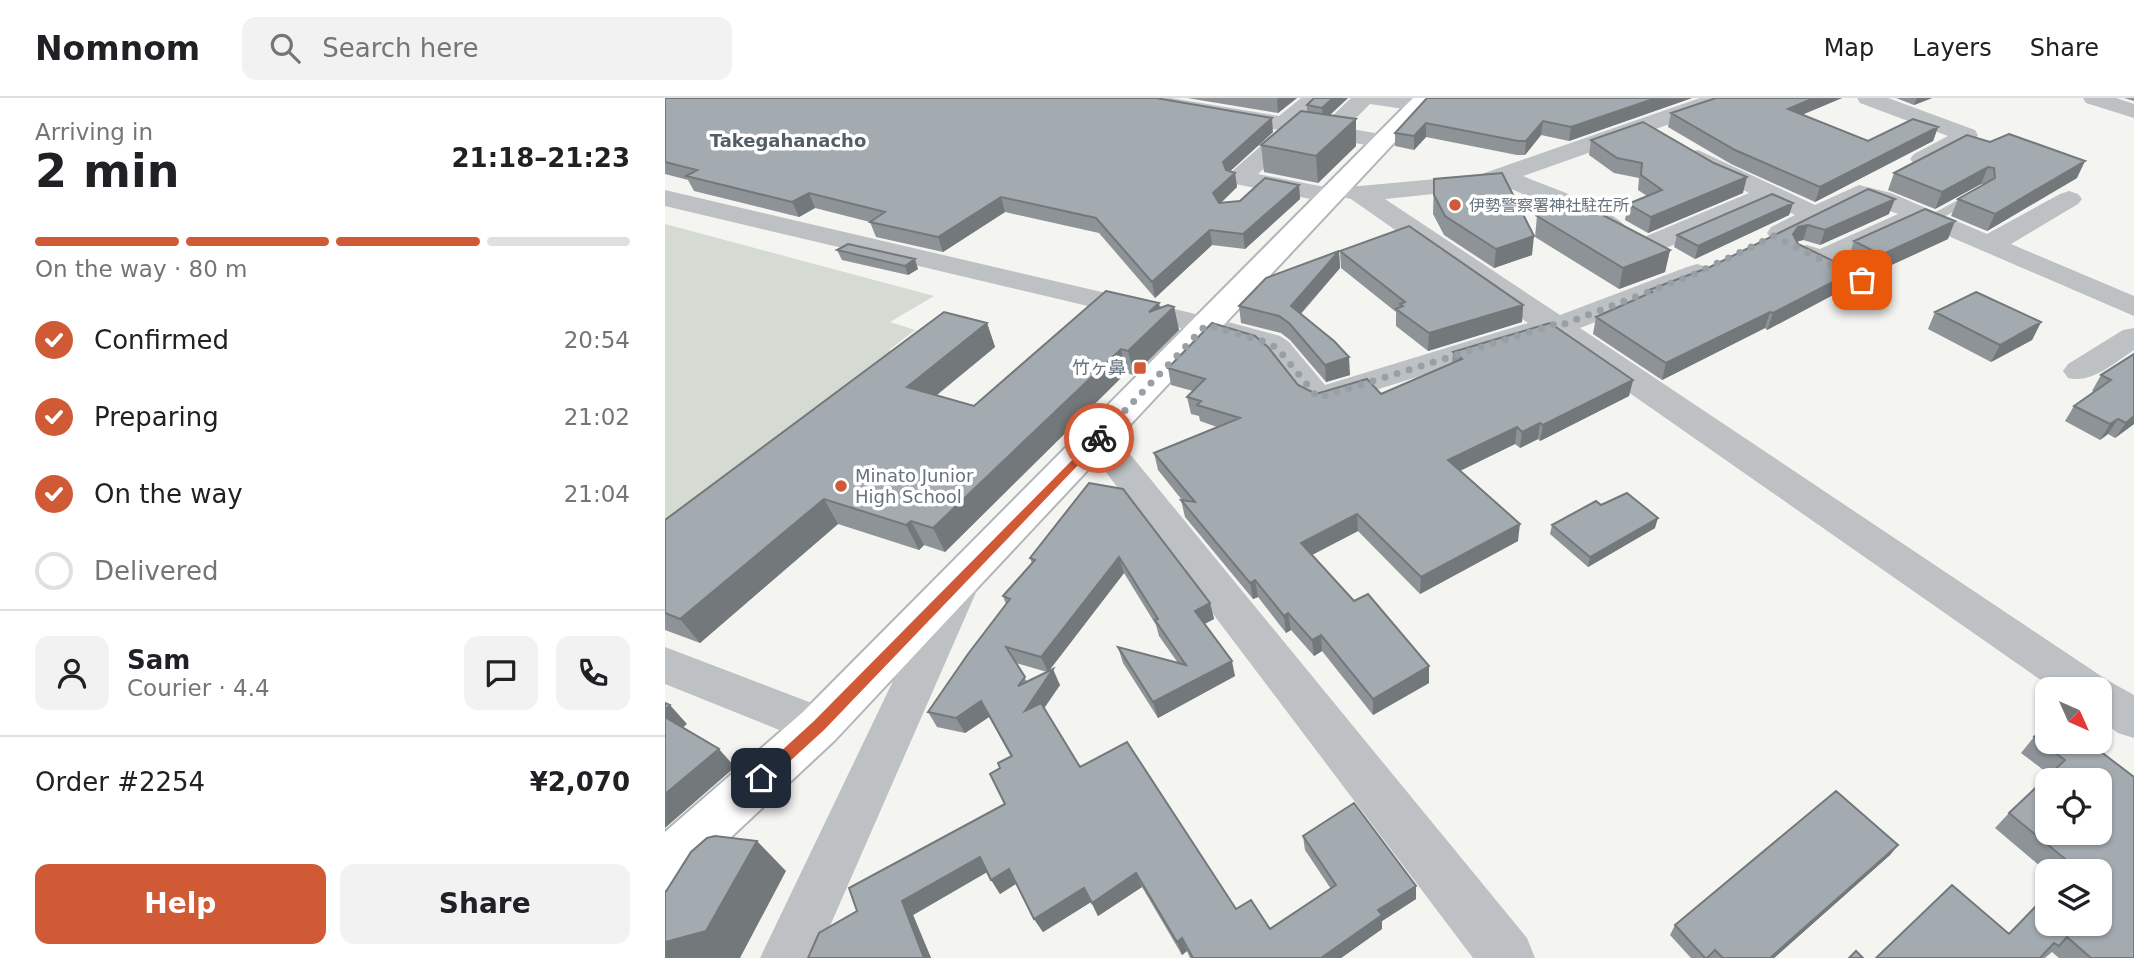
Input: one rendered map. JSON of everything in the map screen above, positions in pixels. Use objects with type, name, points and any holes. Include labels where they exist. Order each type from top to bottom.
[{"type":"main road","points":[[665,865],[819,726],[1099,439],[1206,325],[1343,193],[1415,100]]},
{"type":"street","points":[[1133,98],[1384,141]]},
{"type":"street","points":[[1314,98],[1239,178],[1343,193],[1482,182],[1721,98]]},
{"type":"street","points":[[1328,132],[1364,98]]},
{"type":"street","points":[[1372,98],[1415,100]]},
{"type":"street","points":[[1862,280],[1820,259],[1763,242],[1967,135],[1868,98]]},
{"type":"street","points":[[2094,98],[2130,107]]},
{"type":"street","points":[[1643,125],[1721,171],[1815,215]]},
{"type":"street","points":[[665,198],[1206,325],[1269,343],[1278,349],[1318,398],[1557,325],[1706,269],[1647,246],[1590,214],[1502,176]]},
{"type":"street","points":[[1238,203],[1261,182]]},
{"type":"street","points":[[1343,193],[1557,325],[2071,677]]},
{"type":"street","points":[[1859,193],[1882,198],[2134,307]]},
{"type":"street","points":[[1647,246],[1769,194]]},
{"type":"street","points":[[1987,243],[2001,238],[2069,199]]},
{"type":"street","points":[[1820,259],[1923,217]]},
{"type":"street","points":[[2079,371],[2134,337]]},
{"type":"street","points":[[1099,439],[1507,958]]},
{"type":"street","points":[[788,958],[961,581]]},
{"type":"street","points":[[665,665],[819,726]]},
{"type":"street","points":[[2112,704],[2134,719]]},
{"type":"lane","points":[[1923,217],[1982,191]]},
{"type":"shaded area","points":[[665,224],[934,296],[890,322],[915,330],[889,350],[915,358],[665,543]]},
{"type":"building","points":[[665,98],[1156,98],[1272,118],[1223,162],[1226,170],[1235,173],[1213,193],[1219,203],[1240,201],[1265,178],[1299,185],[1243,234],[1210,230],[1152,282],[1096,218],[1001,197],[938,237],[870,222],[885,212],[809,193],[792,202],[686,176],[697,170],[665,162]]},
{"type":"building","points":[[1314,98],[1333,98],[1322,108],[1307,105]]},
{"type":"building","points":[[1427,98],[1656,98],[1571,127],[1543,121],[1526,141],[1426,123],[1414,136],[1395,133]]},
{"type":"building","points":[[1716,98],[1814,98],[1788,109],[1868,141],[1913,119],[1938,127],[1820,187],[1735,150],[1671,113]]},
{"type":"building","points":[[1301,111],[1356,119],[1316,156],[1261,145]]},
{"type":"building","points":[[1643,122],[1714,163],[1747,177],[1651,217],[1628,204],[1662,190],[1641,175],[1642,163],[1617,158],[1591,140]]},
{"type":"building","points":[[2009,134],[2085,161],[1995,214],[1958,199],[1995,178],[1994,168],[1988,167],[1942,192],[1894,173],[1967,135],[1990,142]]},
{"type":"building","points":[[1502,173],[1534,236],[1496,249],[1445,216],[1434,195],[1434,179]]},
{"type":"building","points":[[1868,189],[1895,199],[1825,230],[1808,225],[1798,227],[1793,234],[1798,244],[1854,271],[1773,313],[1770,312],[1666,363],[1596,317],[1652,292],[1649,290],[1710,267]]},
{"type":"building","points":[[1772,194],[1793,203],[1698,246],[1677,235]]},
{"type":"building","points":[[1576,201],[1670,250],[1623,268],[1537,216]]},
{"type":"building","points":[[1925,209],[1955,221],[1881,255],[1854,241]]},
{"type":"building","points":[[1409,226],[1523,305],[1429,333],[1396,309],[1405,302],[1340,251]]},
{"type":"building","points":[[848,244],[915,259],[905,266],[837,250]]},
{"type":"building","points":[[1339,251],[1291,306],[1334,341],[1349,357],[1325,365],[1289,323],[1279,316],[1239,306],[1266,278]]},
{"type":"building","points":[[1106,291],[1159,303],[1149,312],[1168,305],[1174,307],[1128,351],[1121,349],[933,528],[911,521],[906,525],[824,499],[680,619],[665,613],[665,520],[944,312],[987,323],[907,387],[974,406]]},
{"type":"building","points":[[1976,292],[2041,322],[2000,345],[1935,312]]},
{"type":"building","points":[[1212,323],[1255,336],[1268,347],[1298,385],[1316,394],[1367,379],[1381,394],[1462,359],[1453,352],[1550,323],[1633,380],[1543,425],[1540,423],[1522,432],[1517,427],[1448,460],[1520,524],[1421,577],[1357,514],[1301,543],[1354,601],[1368,594],[1429,666],[1373,699],[1321,635],[1312,640],[1288,613],[1284,616],[1255,580],[1250,583],[1181,500],[1195,502],[1154,453],[1240,418],[1197,405],[1201,401],[1187,397],[1205,379],[1168,368]]},
{"type":"building","points":[[2134,354],[2134,416],[2126,423],[2118,419],[2110,424],[2074,406],[2111,380],[2101,375]]},
{"type":"building","points":[[1089,483],[1123,489],[1210,603],[1195,611],[1232,661],[1153,702],[1118,647],[1186,665],[1155,620],[1158,619],[1119,557],[1041,657],[1006,647],[1025,677],[1018,686],[1053,669],[1025,711],[1041,703],[1080,767],[1127,742],[1236,909],[1251,900],[1270,929],[1336,885],[1303,836],[1354,803],[1416,886],[1378,910],[1382,915],[1321,958],[1193,958],[1182,938],[1177,942],[1136,873],[1092,903],[1084,888],[1034,919],[1009,869],[991,880],[980,857],[902,901],[924,958],[808,958],[819,933],[857,911],[849,888],[1005,804],[990,774],[1000,768],[998,763],[1012,756],[981,701],[956,718],[928,712],[1010,599],[1003,596],[1035,560],[1030,558]]},
{"type":"building","points":[[1627,493],[1658,518],[1590,557],[1552,525],[1596,501],[1601,505]]},
{"type":"building","points":[[665,717],[719,749],[665,794]]},
{"type":"building","points":[[2057,754],[2104,754],[2134,777],[2134,958],[2091,958],[2067,937],[2059,946],[2054,943],[2040,958],[1876,958],[1952,885],[2009,934],[2035,907],[2035,936],[2112,936],[2112,859],[2065,859],[2048,845],[2112,845],[2112,768],[2057,768],[2065,760]]},
{"type":"building","points":[[2035,788],[2035,834],[2009,813]]},
{"type":"building","points":[[1836,791],[1898,845],[1770,958],[1723,958],[1715,950],[1705,958],[1675,925]]},
{"type":"building","points":[[715,836],[757,841],[706,931],[665,942],[665,893],[691,852],[707,838]]},
{"type":"building","points":[[1856,951],[1863,958],[1849,958]]},
{"type":"way so far","points":[[1099,438],[1206,325],[1269,343],[1278,349],[1318,398],[1556,324],[1559,326],[1695,274],[1774,236],[1862,280]]},
{"type":"place","name":"伊勢警察署神社駐在所","points":[[1455,205]]},
{"type":"place","name":"竹ヶ鼻","points":[[1140,368]]},
{"type":"place","name":"Minato Junior High School","points":[[841,486]]},
{"type":"district","name":"Takegahanacho","points":[[788,141]]},
{"type":"route","points":[[761,778],[819,726],[1099,438]]}]
